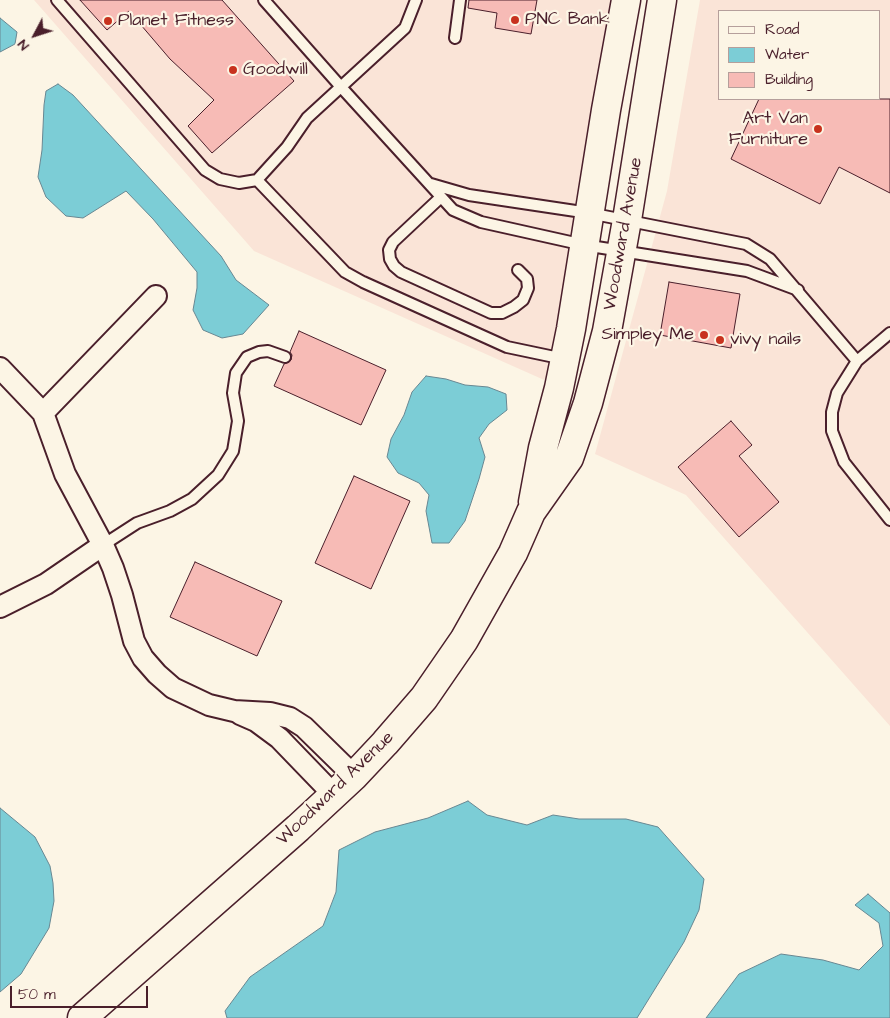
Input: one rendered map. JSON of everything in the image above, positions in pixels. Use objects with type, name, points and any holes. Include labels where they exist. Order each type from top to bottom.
[{"type":"main road","name":"Woodward Avenue","points":[[531,512],[543,448],[565,359],[626,0]]},
{"type":"main road","name":"Woodward Avenue","points":[[82,1018],[334,795],[385,743],[424,698],[464,640],[513,553],[531,512],[570,458],[588,403],[607,331],[627,220],[662,0]]},
{"type":"street","points":[[43,413],[156,296]]},
{"type":"street","points":[[0,368],[43,413],[65,474],[103,545],[113,568],[134,642],[143,658],[173,688],[209,706],[234,711],[270,713],[290,718],[304,727],[354,776]]},
{"type":"street","points":[[0,607],[46,584],[103,545]]},
{"type":"street","points":[[234,711],[256,721],[279,738],[334,795]]},
{"type":"lane","points":[[57,0],[205,170],[220,179],[239,183],[257,180],[287,147],[307,118],[405,28],[416,0]]},
{"type":"lane","points":[[264,0],[428,184],[454,210],[482,222],[584,245],[747,271],[798,290]]},
{"type":"lane","points":[[455,38],[460,0]]},
{"type":"lane","points":[[257,180],[345,272],[363,282],[506,346],[565,359]]},
{"type":"lane","points":[[428,184],[469,195],[589,213],[746,244],[770,259],[857,361]]},
{"type":"lane","points":[[441,197],[393,242],[389,250],[390,259],[394,266],[401,272],[491,313],[502,313],[523,300],[528,288],[527,279],[518,270]]},
{"type":"lane","points":[[890,332],[857,361],[837,393],[832,412],[832,431],[844,462],[890,520]]},
{"type":"lane","points":[[103,545],[137,523],[170,511],[192,499],[218,475],[233,450],[238,421],[233,393],[236,373],[247,357],[259,352],[268,351],[285,357]]},
{"type":"shaded area","points":[[34,0],[614,0],[551,383],[254,251]]},
{"type":"shaded area","points":[[700,0],[890,0],[890,726],[686,495],[595,454],[667,191]]},
{"type":"water","points":[[0,18],[17,32],[15,44],[0,52]]},
{"type":"water","points":[[58,84],[73,95],[221,256],[236,280],[269,305],[243,334],[222,338],[203,330],[193,310],[197,288],[197,272],[153,219],[126,191],[83,218],[66,216],[46,197],[38,177],[42,150],[44,105],[46,91]]},
{"type":"water","points":[[426,376],[446,379],[465,385],[488,387],[506,394],[507,410],[489,424],[479,438],[485,457],[479,479],[465,521],[449,543],[432,543],[426,511],[429,495],[419,483],[398,473],[387,457],[391,439],[404,415],[412,392]]},
{"type":"water","points":[[468,801],[487,815],[527,825],[553,815],[579,819],[626,819],[658,827],[704,879],[699,910],[684,942],[637,1018],[227,1018],[225,1011],[250,977],[323,926],[336,892],[339,850],[375,832],[428,818]]},
{"type":"water","points":[[0,808],[35,837],[50,866],[54,901],[49,928],[21,974],[0,992]]},
{"type":"water","points":[[868,894],[890,913],[890,1018],[706,1018],[739,974],[781,954],[823,960],[859,970],[883,946],[879,923],[855,905]]},
{"type":"building","name":"Goodwill","points":[[80,0],[222,0],[294,81],[212,153],[188,126],[214,100],[170,59],[129,11],[107,30]]},
{"type":"building","name":"PNC Bank","points":[[469,0],[537,0],[531,34],[495,28],[497,13],[468,8]]},
{"type":"building","name":"Art Van Furniture","points":[[890,99],[890,193],[839,167],[820,204],[731,159],[759,100]]},
{"type":"building","points":[[669,282],[740,294],[731,348],[660,335]]},
{"type":"building","points":[[299,331],[386,370],[361,425],[274,386],[284,364],[291,360],[292,355],[290,352]]},
{"type":"building","points":[[731,421],[752,445],[739,456],[779,502],[739,537],[678,467]]},
{"type":"building","points":[[354,476],[410,501],[371,589],[315,563]]},
{"type":"building","points":[[195,562],[282,601],[257,656],[170,617]]},
{"type":"place","name":"PNC Bank","points":[[515,20]]},
{"type":"place","name":"Planet Fitness","points":[[108,21]]},
{"type":"place","name":"Goodwill","points":[[233,70]]},
{"type":"place","name":"Art Van Furniture","points":[[818,129]]},
{"type":"place","name":"Simpley Me","points":[[704,335]]},
{"type":"place","name":"vivy nails","points":[[720,340]]}]
